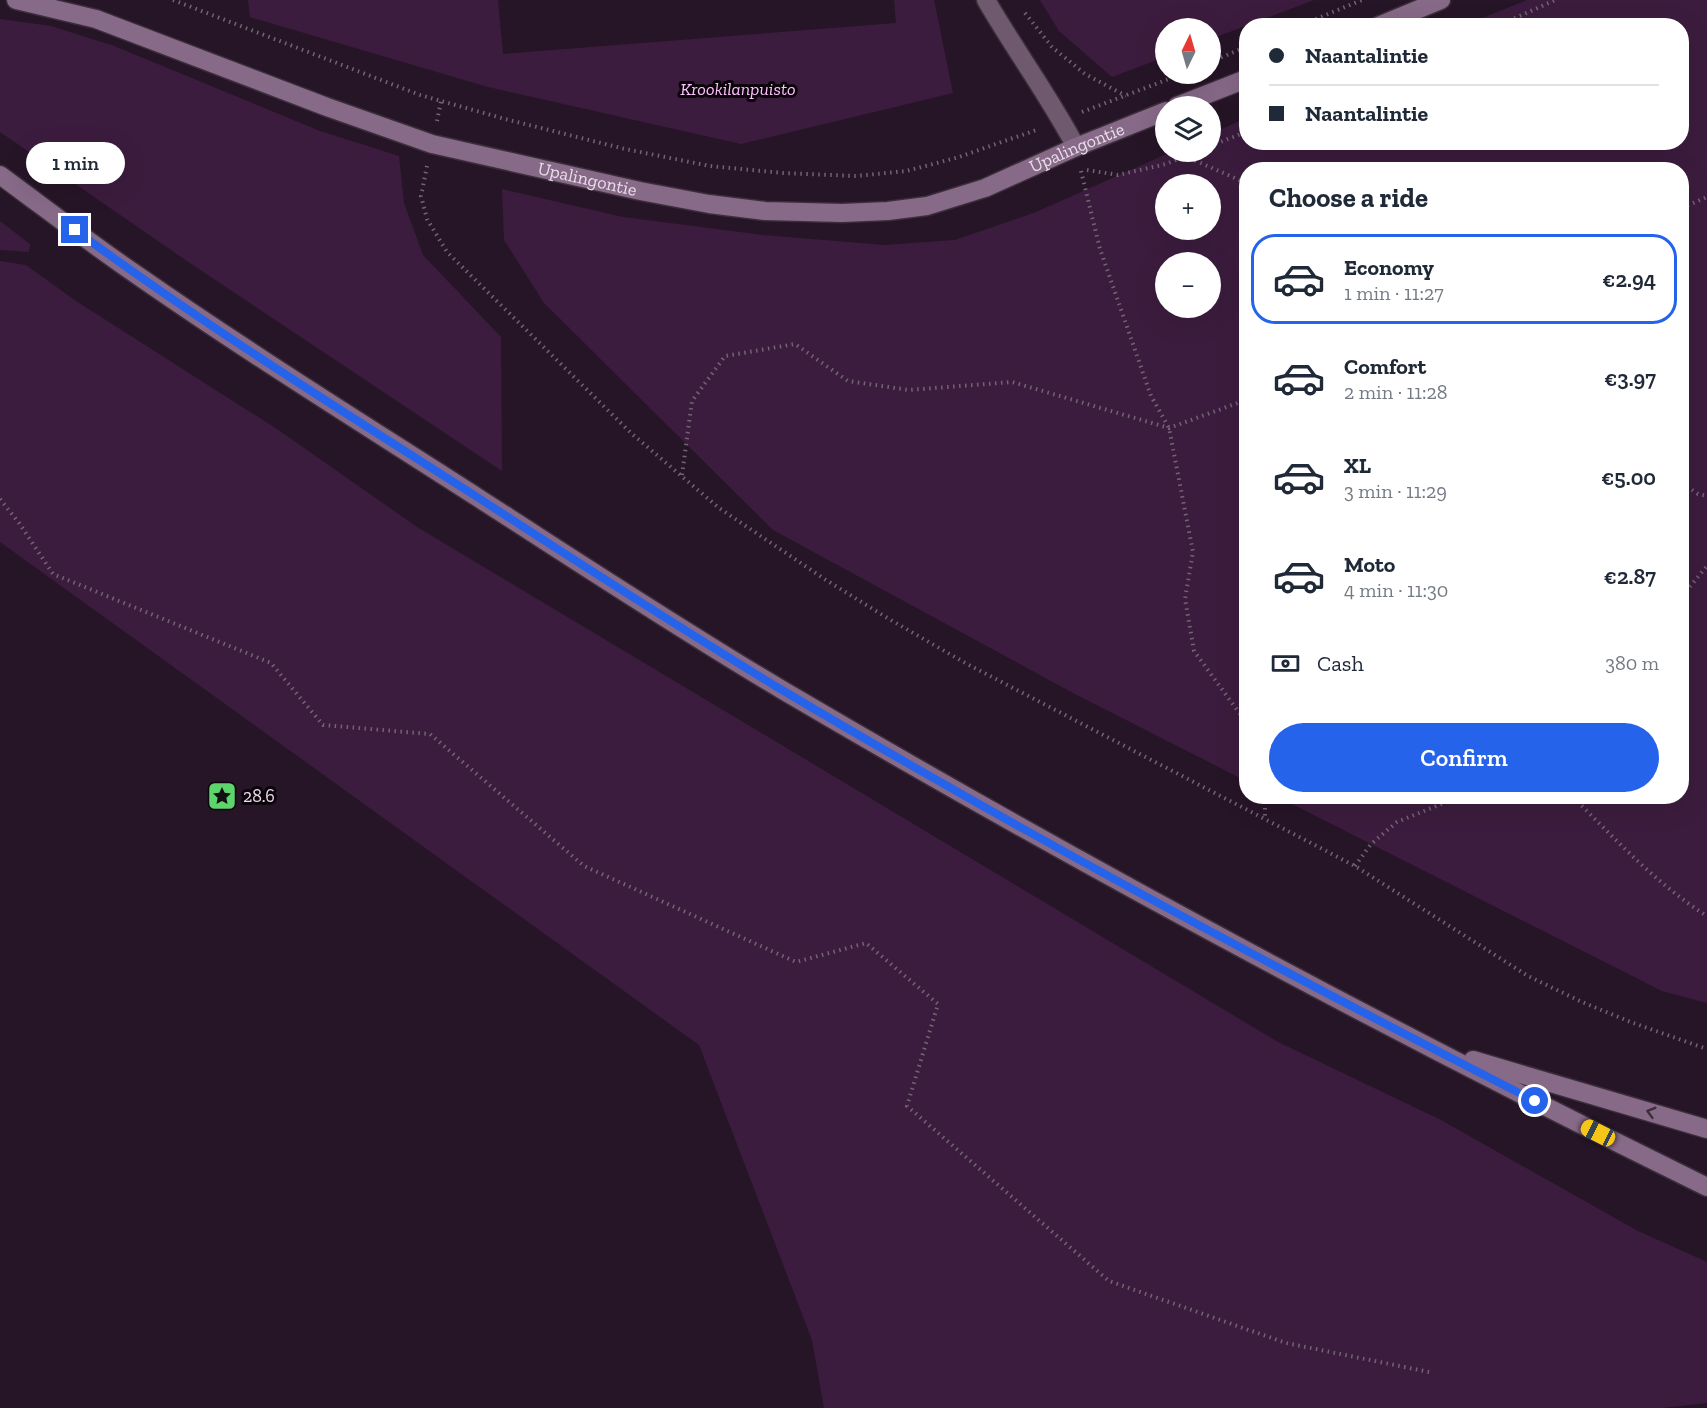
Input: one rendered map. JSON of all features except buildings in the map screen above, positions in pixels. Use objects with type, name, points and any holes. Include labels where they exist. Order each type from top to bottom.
[{"type":"main road","name":"Upalingontie","points":[[16,0],[96,19],[327,107],[432,144],[710,204],[765,211],[842,213],[927,206],[986,188],[1076,147],[1155,115]]},
{"type":"main road","points":[[1397,18],[1441,0]]},
{"type":"main road","points":[[1203,96],[1239,82]]},
{"type":"main road","points":[[0,175],[131,272],[307,390],[762,677],[1107,876],[1429,1047],[1706,1187]]},
{"type":"main road","points":[[1429,1047],[1707,1129]]},
{"type":"street","points":[[986,0],[1076,147]]},
{"type":"path","points":[[173,0],[420,95],[624,149],[710,166],[783,173],[856,176],[906,171],[976,152],[1157,84]]},
{"type":"path","points":[[1318,18],[1362,0]]},
{"type":"path","points":[[1516,18],[1556,0]]},
{"type":"path","points":[[1021,7],[1052,47],[1085,74],[1126,96]]},
{"type":"path","points":[[1221,57],[1239,50]]},
{"type":"path","points":[[1221,142],[1239,135]]},
{"type":"path","points":[[1171,162],[1118,175],[1080,168],[1100,249],[1151,396],[1168,428],[1193,552],[1185,599],[1194,651],[1239,711]]},
{"type":"path","points":[[1199,162],[1239,180]]},
{"type":"path","points":[[421,196],[427,219],[447,252],[631,433],[719,508],[768,542],[889,619],[967,664],[1355,866],[1528,976],[1613,1015],[1707,1049]]},
{"type":"path","points":[[1689,205],[1707,197]]},
{"type":"path","points":[[682,475],[692,401],[725,356],[795,344],[848,381],[909,390],[1012,382],[1168,428],[1239,403]]},
{"type":"path","points":[[1689,488],[1698,494],[1707,496]]},
{"type":"path","points":[[0,500],[19,523],[53,574],[271,663],[323,725],[430,734],[584,866],[796,962],[866,943],[938,1004],[907,1106],[1109,1281],[1286,1342],[1429,1372]]},
{"type":"path","points":[[1689,588],[1707,566]]},
{"type":"path","points":[[1265,804],[1265,818]]},
{"type":"path","points":[[1355,866],[1371,844],[1397,822],[1442,804]]},
{"type":"path","points":[[1583,804],[1651,874],[1689,905],[1707,916]]},
{"type":"green space","name":"Krookilanpuisto","points":[[248,0],[498,0],[503,54],[896,23],[894,0],[934,0],[953,93],[741,144],[488,87],[250,17]]},
{"type":"green space","points":[[1040,0],[1314,0],[1266,18],[1239,18],[1239,28],[1221,35],[1221,18],[1155,18],[1155,61],[1112,77],[1059,31]]},
{"type":"green space","points":[[1527,0],[1707,0],[1707,1003],[1662,991],[1292,804],[1689,804],[1689,162],[1239,162],[1239,777],[1073,693],[773,530],[544,303],[504,240],[502,189],[623,217],[763,235],[884,245],[955,240],[1036,212],[1155,159],[1155,162],[1221,162],[1221,129],[1239,121],[1239,150],[1689,150],[1689,18],[1482,18]]},
{"type":"green space","points":[[0,19],[51,26],[114,46],[320,131],[399,156],[404,203],[423,255],[501,337],[502,471],[187,261],[0,132]]},
{"type":"green space","points":[[0,221],[30,244],[29,252],[0,250]]},
{"type":"green space","points":[[0,261],[26,265],[76,301],[277,429],[417,527],[1278,1042],[1441,1120],[1638,1231],[1707,1262],[1707,1403],[1662,1408],[824,1408],[812,1340],[699,1045],[0,542]]},
{"type":"place","name":"28.6","points":[[222,796]]},
{"type":"route","points":[[75,230],[131,272],[307,390],[673,623],[782,689],[1107,876],[1274,966],[1535,1101]]}]
